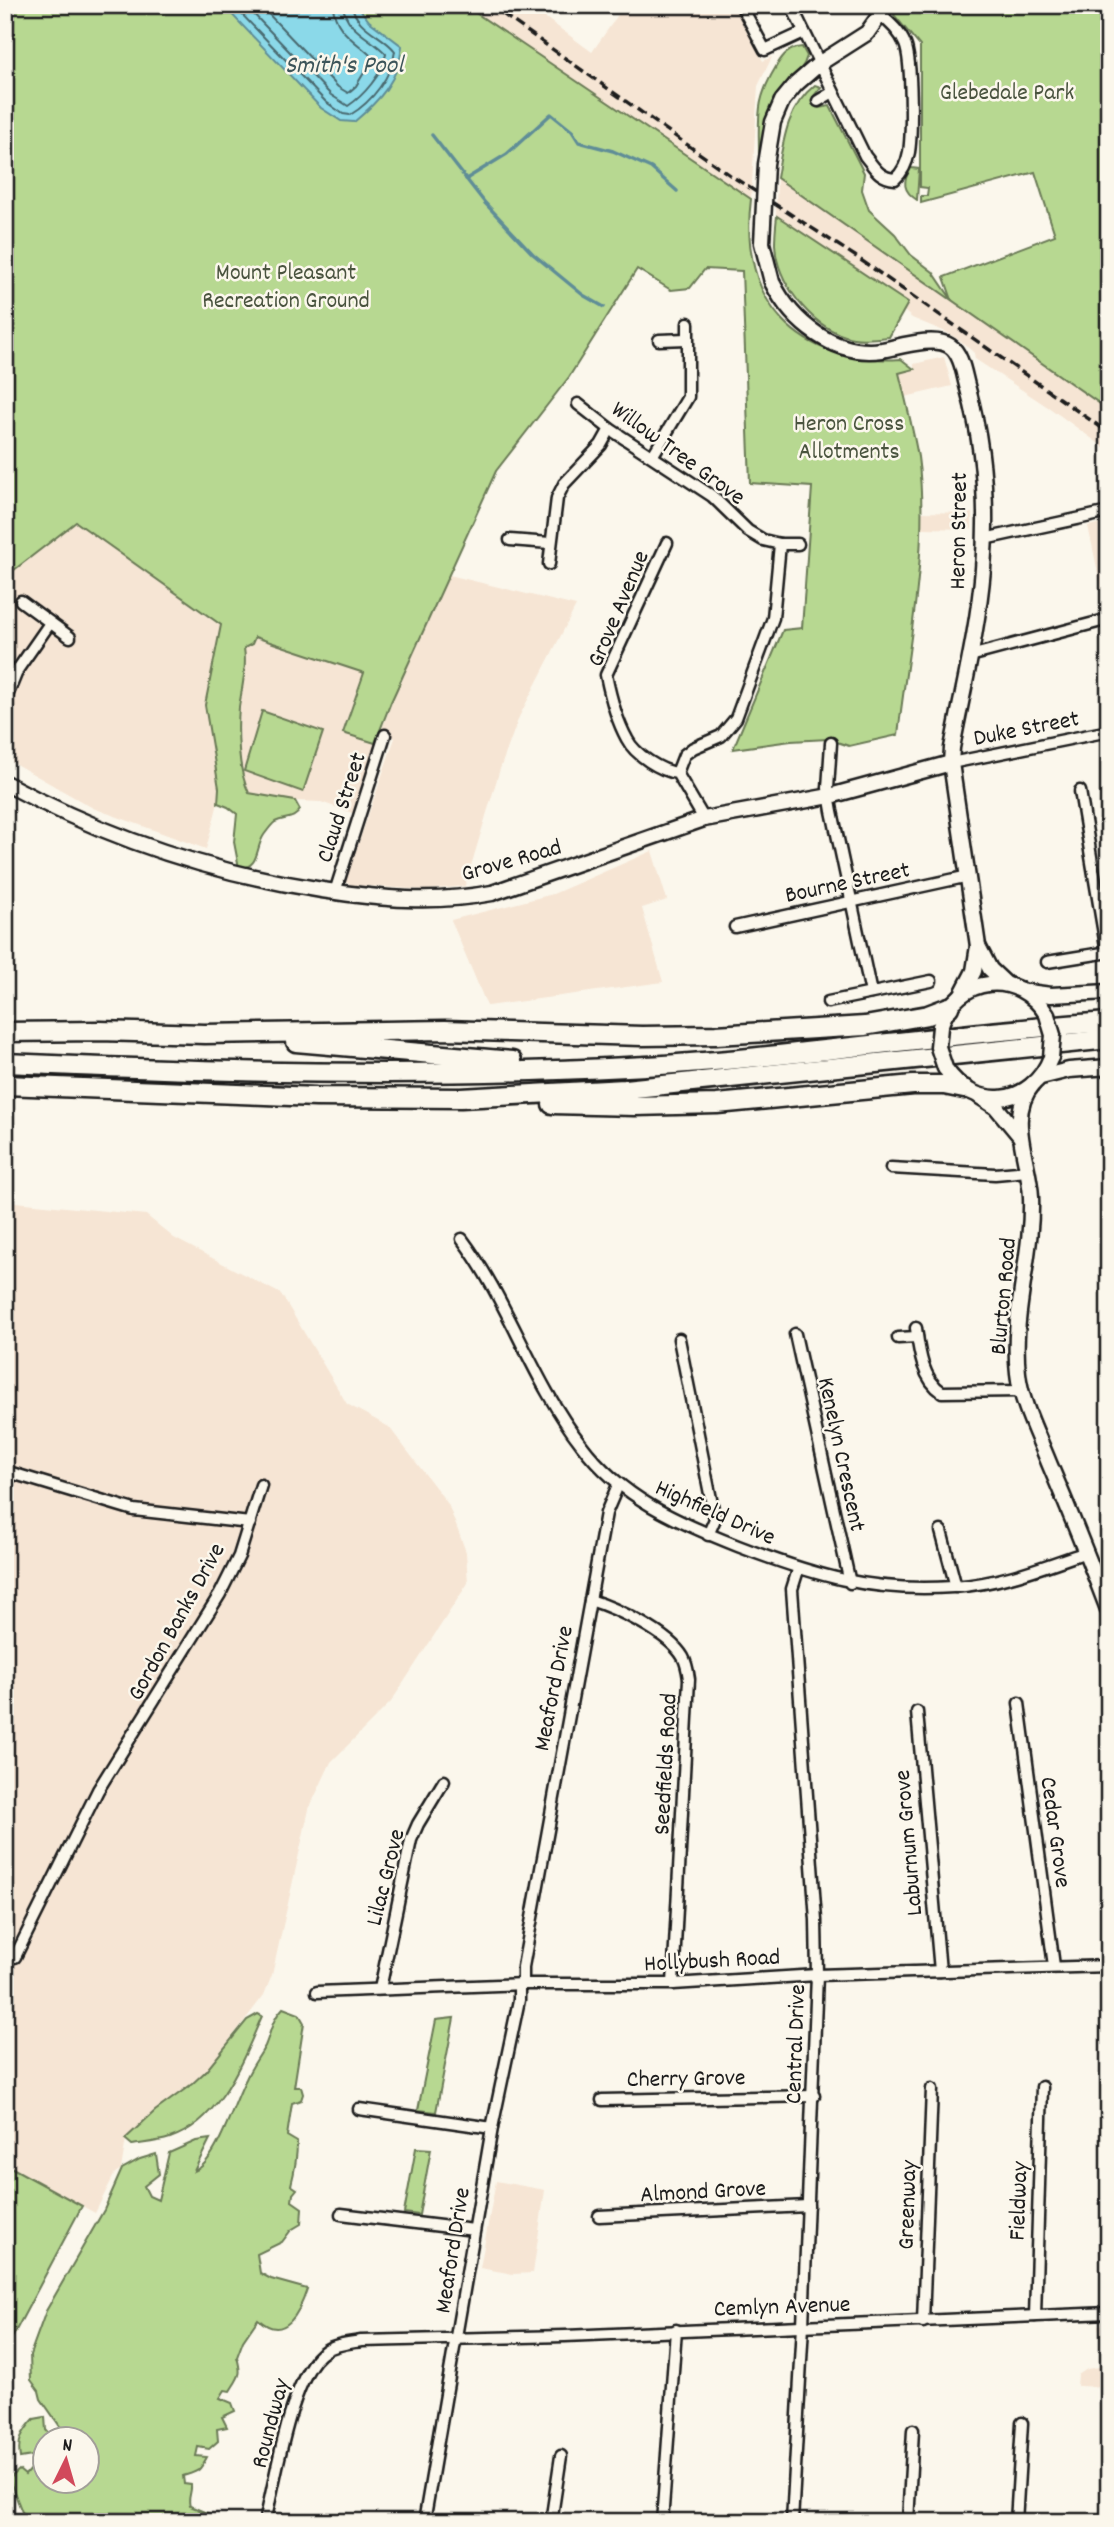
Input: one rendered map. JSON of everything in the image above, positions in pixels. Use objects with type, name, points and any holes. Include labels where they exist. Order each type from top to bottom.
[{"type":"highway","points":[[5,1032],[205,1034],[445,1030],[642,1036],[716,1035],[865,1026],[928,1015],[949,1007]]},
{"type":"highway","points":[[5,1063],[252,1072],[414,1073],[628,1068],[713,1062],[905,1040],[1109,1022]]},
{"type":"highway","points":[[205,1034],[490,1060],[713,1062]]},
{"type":"highway","points":[[461,1098],[649,1087],[1109,1039]]},
{"type":"highway","points":[[5,1085],[289,1096],[461,1098],[547,1104],[680,1106],[913,1085],[944,1085],[972,1092]]},
{"type":"street","points":[[741,5],[765,50],[804,32]]},
{"type":"street","points":[[791,5],[865,156],[877,172],[885,178],[895,179],[904,171],[909,151],[909,57],[905,42],[884,10],[867,33],[820,63]]},
{"type":"street","name":"Heron Street","points":[[820,63],[796,84],[782,102],[768,141],[762,243],[772,282],[779,297],[804,325],[832,343],[867,352],[940,342],[950,346],[959,360],[975,418],[981,454],[984,539],[983,570],[951,763]]},
{"type":"street","points":[[818,101],[834,92]]},
{"type":"street","points":[[653,455],[688,397],[688,323]]},
{"type":"street","points":[[659,340],[687,339]]},
{"type":"street","name":"Willow Tree Grove","points":[[578,404],[610,429],[712,496],[748,531],[763,540],[780,544]]},
{"type":"street","points":[[549,564],[557,498],[564,484],[601,445],[610,429]]},
{"type":"street","points":[[984,539],[1109,512]]},
{"type":"street","points":[[510,540],[550,543]]},
{"type":"street","name":"Grove Avenue","points":[[667,543],[606,675],[627,739],[634,750],[667,772],[677,773]]},
{"type":"street","points":[[704,819],[677,773],[684,755],[693,748],[721,736],[736,718],[774,618],[780,544],[797,544]]},
{"type":"street","points":[[21,601],[70,637]]},
{"type":"street","points":[[970,656],[1109,619]]},
{"type":"street","points":[[5,701],[18,669],[50,623]]},
{"type":"street","name":"Duke Street","points":[[951,763],[1109,731]]},
{"type":"street","name":"Claud Street","points":[[335,892],[385,735]]},
{"type":"street","points":[[831,743],[828,788],[871,993]]},
{"type":"street","points":[[951,763],[978,946],[974,971],[962,994],[949,1007],[940,1027],[938,1047],[945,1068],[972,1092],[991,1098],[1010,1097],[1037,1081],[1069,1070],[1107,1067]]},
{"type":"street","name":"Grove Road","points":[[5,783],[73,817],[168,855],[218,870],[335,892],[422,901],[459,899],[492,893],[704,819],[831,804],[951,763]]},
{"type":"street","points":[[1047,962],[1108,952],[1080,790]]},
{"type":"street","name":"Bourne Street","points":[[734,927],[969,876]]},
{"type":"street","points":[[978,946],[990,969],[1006,984]]},
{"type":"street","points":[[828,1002],[931,981]]},
{"type":"street","points":[[962,994],[979,986],[1006,984],[1051,995],[1104,993]]},
{"type":"street","points":[[1024,990],[1037,1000],[1047,1015],[1053,1035],[1051,1057],[1037,1081]]},
{"type":"street","name":"Blurton Road","points":[[1037,1081],[1028,1090],[1022,1105],[1020,1136],[1031,1196],[1031,1230],[1019,1311],[1018,1375],[1031,1417],[1109,1612]]},
{"type":"street","name":"Blurton Road","points":[[972,1092],[996,1107],[1020,1136]]},
{"type":"street","points":[[891,1168],[995,1174],[1028,1171]]},
{"type":"street","name":"Highfield Drive","points":[[462,1238],[485,1274],[563,1420],[595,1462],[618,1485],[656,1510],[708,1535],[798,1570],[850,1583],[905,1589],[956,1587],[1031,1571],[1086,1552]]},
{"type":"street","points":[[898,1338],[916,1333],[922,1363],[929,1378],[942,1392],[1023,1391]]},
{"type":"street","name":"Kenelyn Crescent","points":[[795,1334],[850,1583]]},
{"type":"street","points":[[679,1339],[715,1519],[708,1535]]},
{"type":"street","name":"Gordon Banks Drive","points":[[5,1471],[134,1510],[250,1523],[239,1556],[220,1594],[98,1790],[15,1957]]},
{"type":"street","points":[[250,1523],[261,1485]]},
{"type":"street","name":"Meaford Drive","points":[[424,2522],[458,2338],[492,2128],[519,2000],[606,1513],[618,1485]]},
{"type":"street","points":[[941,1531],[956,1587]]},
{"type":"street","name":"Central Drive","points":[[792,2522],[814,2096],[817,1975],[816,1920],[792,1589],[798,1570]]},
{"type":"street","name":"Seedfields Road","points":[[590,1600],[635,1618],[676,1648],[687,1667],[689,1679],[673,1984]]},
{"type":"street","name":"Cedar Grove","points":[[1019,1703],[1054,1966]]},
{"type":"street","name":"Laburnum Grove","points":[[917,1712],[940,1970]]},
{"type":"street","name":"Lilac Grove","points":[[380,1989],[411,1840],[444,1780]]},
{"type":"street","name":"Hollybush Road","points":[[317,1992],[521,1984],[673,1984],[817,1975],[1109,1966]]},
{"type":"street","name":"Fieldway","points":[[1035,2316],[1042,2087]]},
{"type":"street","name":"Greenway","points":[[923,2322],[932,2089]]},
{"type":"street","name":"Cherry Grove","points":[[602,2100],[814,2096]]},
{"type":"street","points":[[359,2109],[492,2128]]},
{"type":"street","name":"Almond Grove","points":[[599,2216],[808,2206]]},
{"type":"street","points":[[341,2214],[474,2230]]},
{"type":"street","name":"Cemlyn Avenue","points":[[458,2338],[565,2336],[1109,2313]]},
{"type":"street","points":[[662,2522],[677,2330]]},
{"type":"street","name":"Roundway","points":[[265,2522],[293,2403],[313,2361],[339,2344],[458,2338]]},
{"type":"street","points":[[1016,2522],[1022,2423]]},
{"type":"street","points":[[908,2522],[913,2430]]},
{"type":"street","points":[[551,2522],[561,2456]]},
{"type":"shaded area","points":[[464,5],[528,5],[592,52],[625,5],[733,5],[763,61],[772,57],[758,86],[751,199]]},
{"type":"shaded area","points":[[777,178],[1109,410],[1109,451],[975,359],[974,353],[962,342],[912,318],[904,311],[889,337],[869,339],[845,336],[805,309],[790,289],[775,245]]},
{"type":"shaded area","points":[[944,357],[952,386],[905,397],[899,373],[914,369],[914,364]]},
{"type":"shaded area","points":[[921,512],[972,513],[972,529],[921,528]]},
{"type":"shaded area","points":[[1109,521],[1109,609],[1106,610],[1088,526]]},
{"type":"shaded area","points":[[76,522],[221,626],[205,705],[219,788],[218,803],[206,849],[93,808],[5,758],[5,577]]},
{"type":"shaded area","points":[[449,575],[576,606],[519,717],[500,769],[465,886],[427,890],[352,885],[345,882],[395,738],[381,731]]},
{"type":"shaded area","points":[[239,631],[364,673],[344,733],[375,743],[355,814],[321,802],[295,801],[249,793],[240,769],[239,712],[245,664],[244,648],[248,645]]},
{"type":"shaded area","points":[[652,851],[667,900],[642,908],[663,982],[487,1006],[451,920],[553,894]]},
{"type":"shaded area","points":[[5,1201],[146,1215],[174,1238],[281,1294],[347,1404],[389,1427],[448,1504],[466,1552],[468,1583],[391,1702],[331,1762],[309,1809],[272,1975],[264,1995],[206,2071],[126,2139],[121,2169],[115,2173],[95,2213],[5,2164]]},
{"type":"shaded area","points":[[496,2181],[545,2190],[533,2273],[513,2274],[480,2268]]},
{"type":"shaded area","points":[[1109,2324],[1109,2387],[1077,2386],[1078,2375],[1087,2369],[1105,2366],[1098,2325]]},
{"type":"green space","name":"Mount Pleasant Recreation Ground","points":[[5,5],[464,5],[751,199],[749,236],[754,268],[766,297],[782,320],[805,339],[832,351],[864,358],[901,359],[914,369],[899,373],[918,457],[921,525],[920,560],[898,735],[849,746],[828,739],[733,749],[783,630],[802,628],[812,487],[750,483],[742,271],[705,269],[690,288],[671,290],[637,269],[569,377],[496,471],[375,743],[343,733],[364,673],[255,637],[252,644],[244,648],[245,670],[238,728],[240,763],[245,784],[249,793],[295,801],[300,810],[292,817],[274,823],[261,840],[251,865],[239,868],[234,842],[237,814],[218,803],[219,788],[205,705],[221,625],[76,522],[5,577]]},
{"type":"green space","name":"Glebedale Park","points":[[898,5],[1109,5],[1109,410],[777,178],[787,127],[798,104],[815,85],[821,87],[813,97],[819,108],[830,106],[864,173],[862,190],[869,210],[895,234],[911,255],[933,272],[952,300],[944,277],[1055,235],[1035,172],[921,203],[921,196],[927,196],[928,188],[920,187],[920,46],[894,15]]},
{"type":"green space","points":[[802,47],[807,56],[805,62],[774,103],[759,155],[760,108],[765,89],[784,55],[790,50]]},
{"type":"green space","points":[[911,168],[919,169],[917,200],[905,186]]},
{"type":"green space","points":[[777,216],[908,303],[889,337],[850,338],[819,322],[807,311],[781,272],[775,244]]},
{"type":"green space","points":[[262,711],[323,732],[303,792],[244,771]]},
{"type":"green space","points":[[283,2008],[299,2014],[304,2023],[294,2087],[301,2087],[303,2094],[301,2100],[292,2103],[287,2136],[297,2142],[291,2185],[297,2189],[292,2201],[302,2208],[301,2224],[291,2230],[282,2242],[257,2254],[260,2273],[271,2279],[307,2289],[296,2315],[290,2322],[276,2328],[258,2319],[243,2341],[237,2357],[240,2371],[238,2378],[230,2391],[225,2390],[220,2398],[232,2403],[235,2411],[222,2417],[227,2427],[217,2429],[218,2441],[209,2449],[198,2447],[196,2456],[207,2457],[200,2468],[183,2476],[184,2484],[191,2485],[190,2506],[212,2515],[210,2522],[193,2522],[187,2519],[185,2522],[37,2522],[22,2512],[9,2479],[19,2470],[25,2475],[32,2467],[32,2496],[102,2496],[102,2426],[60,2426],[31,2380],[30,2355],[46,2311],[104,2210],[122,2169],[156,2154],[159,2174],[144,2186],[149,2196],[158,2200],[169,2153],[196,2141],[210,2139],[194,2171],[210,2156],[248,2075],[265,2046],[274,2021]]},
{"type":"green space","points":[[258,2014],[262,2016],[238,2070],[228,2088],[203,2118],[188,2130],[170,2138],[132,2145],[125,2139],[155,2111],[206,2071],[247,2020]]},
{"type":"green space","points":[[454,2018],[436,2112],[418,2110],[436,2020]]},
{"type":"green space","points":[[416,2148],[431,2149],[419,2215],[404,2213]]},
{"type":"green space","points":[[5,2164],[82,2206],[5,2351]]},
{"type":"green space","points":[[45,2417],[46,2426],[32,2426],[32,2456],[20,2458],[19,2446],[26,2428],[34,2419]]},
{"type":"water","name":"Smith's Pool","points":[[223,5],[357,5],[369,21],[402,46],[397,69],[386,89],[363,114],[354,122],[341,121],[321,108]]},
{"type":"waterway","points":[[466,179],[507,154],[551,114],[572,131],[579,142],[613,151],[651,168],[677,191]]},
{"type":"waterway","points":[[432,135],[485,203],[533,254],[583,295],[604,307]]},
{"type":"railway","points":[[490,5],[730,175],[855,256],[1109,433]]},
{"type":"park label","name":"Heron Cross Allotments","points":[[849,436]]}]
